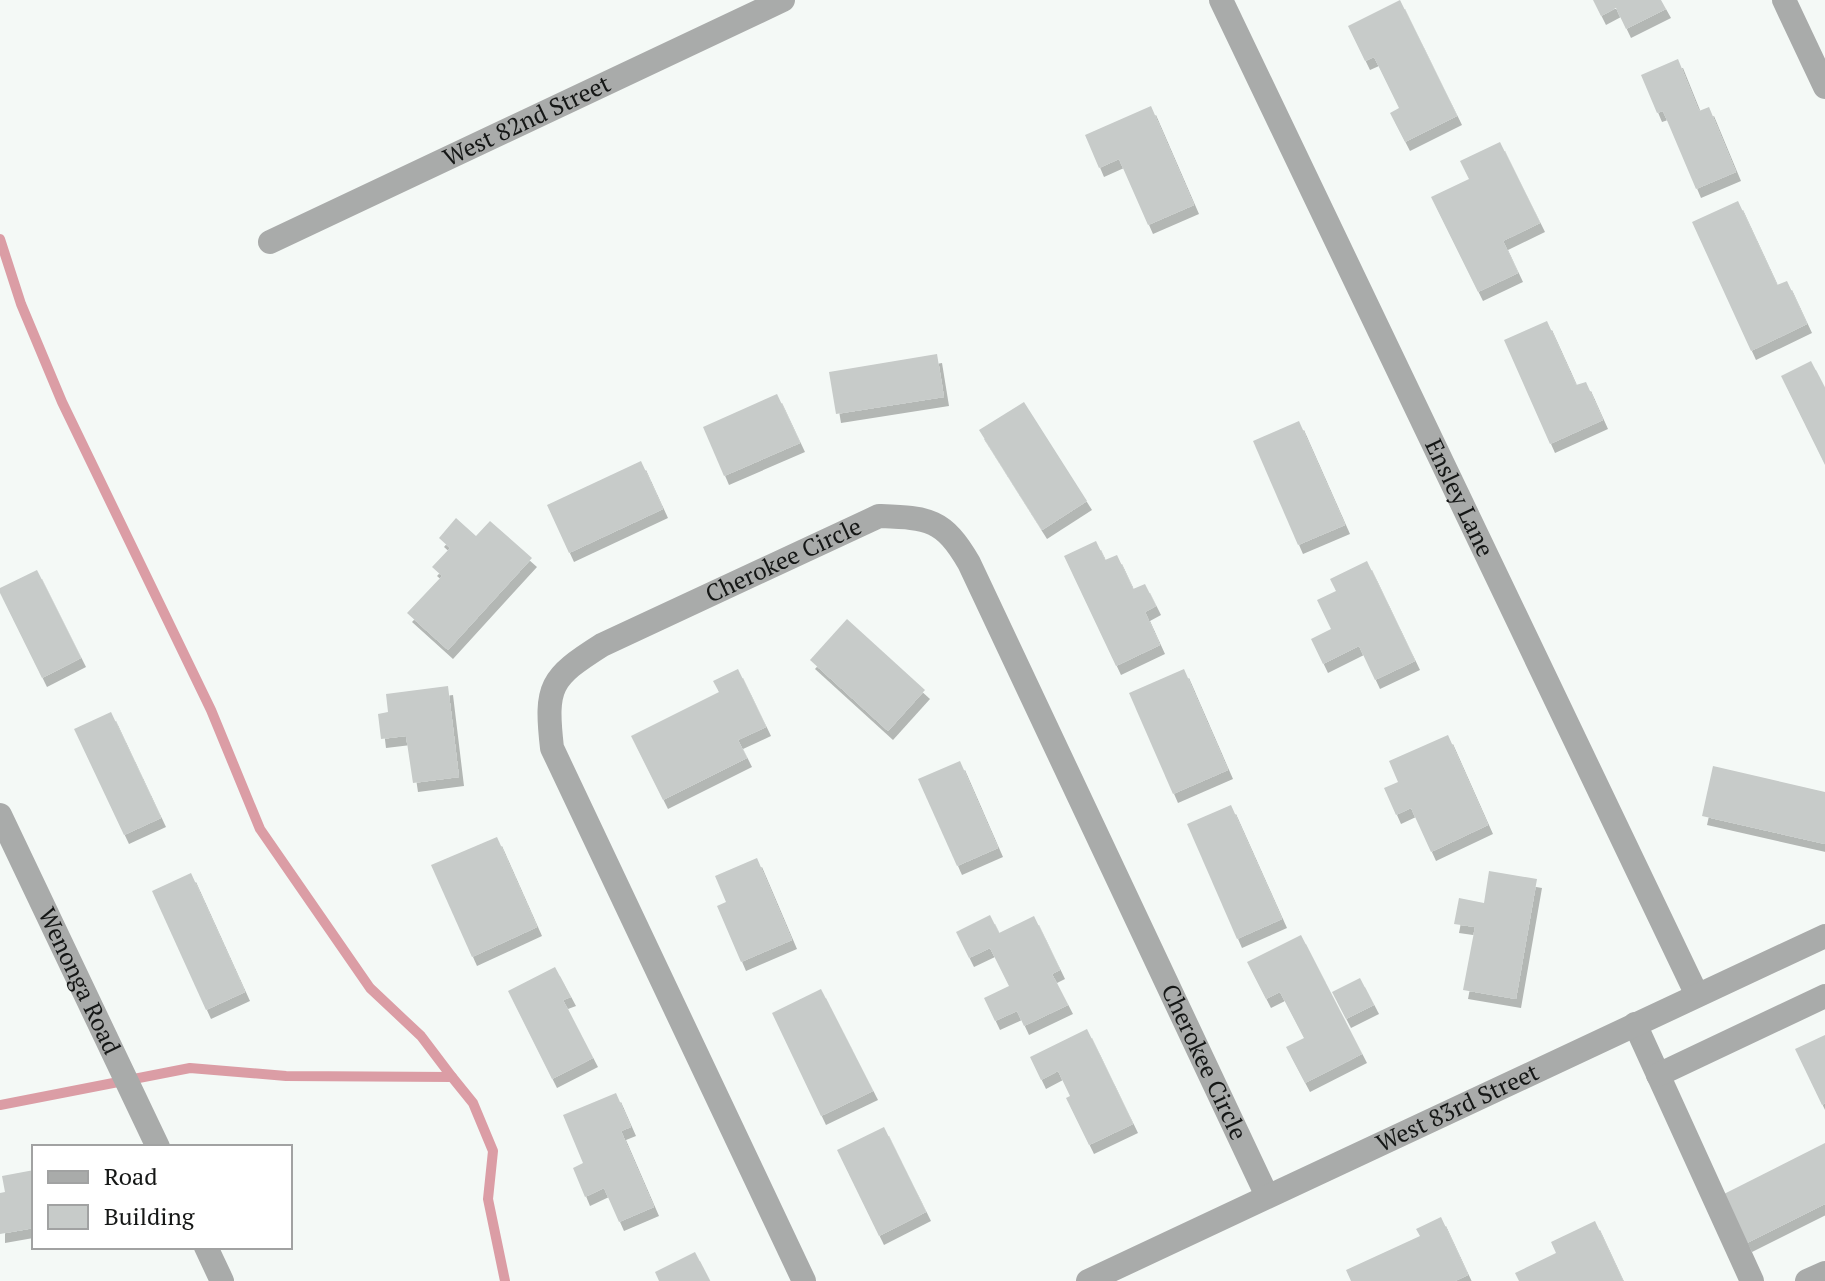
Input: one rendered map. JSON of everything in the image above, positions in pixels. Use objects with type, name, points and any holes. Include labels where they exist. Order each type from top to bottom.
[{"type":"street","name":"West 82nd Street","points":[[270,242],[783,0]]},
{"type":"street","name":"Ensley Lane","points":[[1221,0],[1697,995]]},
{"type":"street","points":[[1784,0],[1825,87]]},
{"type":"street","name":"Cherokee Circle","points":[[804,1281],[552,748],[547,705],[564,669],[602,645],[879,516],[928,518],[954,537],[969,563],[1267,1196]]},
{"type":"street","name":"Wenonga Road","points":[[0,815],[157,1145]]},
{"type":"street","name":"West 83rd Street","points":[[1088,1281],[1825,936]]},
{"type":"street","points":[[1658,1075],[1825,996]]},
{"type":"street","points":[[1635,1024],[1752,1281]]},
{"type":"street","points":[[207,1249],[222,1281]]},
{"type":"street","points":[[1807,1281],[1825,1273]]},
{"type":"building","points":[[1400,0],[1457,116],[1405,142],[1390,113],[1399,108],[1374,57],[1365,61],[1348,26]]},
{"type":"building","points":[[1593,0],[1661,0],[1666,9],[1626,29],[1616,8],[1601,16]]},
{"type":"building","points":[[1678,59],[1699,111],[1709,107],[1736,172],[1696,189],[1663,111],[1657,113],[1641,75]]},
{"type":"building","points":[[1151,106],[1194,205],[1148,225],[1119,159],[1099,168],[1085,135]]},
{"type":"building","points":[[1500,142],[1540,223],[1503,241],[1518,273],[1478,292],[1431,197],[1469,179],[1460,161]]},
{"type":"building","points":[[1738,201],[1777,285],[1787,281],[1807,324],[1751,351],[1692,222]]},
{"type":"building","points":[[1547,321],[1576,385],[1586,382],[1603,420],[1550,444],[1504,340]]},
{"type":"building","points":[[937,354],[944,397],[836,414],[829,372]]},
{"type":"building","points":[[1811,361],[1825,388],[1825,465],[1781,376]]},
{"type":"building","points":[[777,394],[800,443],[724,476],[703,427]]},
{"type":"building","points":[[1024,402],[1087,501],[1042,530],[979,430]]},
{"type":"building","points":[[1299,421],[1345,525],[1298,545],[1253,441]]},
{"type":"building","points":[[641,461],[663,509],[569,553],[547,505]]},
{"type":"building","points":[[456,518],[476,536],[490,521],[532,558],[448,650],[407,613],[442,576],[432,567],[450,548],[439,538]]},
{"type":"building","points":[[1096,541],[1105,560],[1117,555],[1133,589],[1145,584],[1156,606],[1145,612],[1160,645],[1116,666],[1064,556]]},
{"type":"building","points":[[1367,561],[1415,661],[1375,680],[1359,646],[1323,664],[1311,639],[1331,629],[1317,600],[1336,591],[1330,579]]},
{"type":"building","points":[[37,570],[81,658],[42,678],[0,593],[0,588]]},
{"type":"building","points":[[847,619],[925,690],[888,731],[810,660]]},
{"type":"building","points":[[738,669],[766,727],[738,740],[747,758],[663,800],[631,736],[719,692],[713,681]]},
{"type":"building","points":[[1184,669],[1228,770],[1173,794],[1129,693]]},
{"type":"building","points":[[448,686],[459,777],[413,783],[406,736],[381,739],[378,714],[388,712],[386,694]]},
{"type":"building","points":[[111,712],[161,818],[124,835],[74,729]]},
{"type":"building","points":[[1448,735],[1488,825],[1431,852],[1411,808],[1396,815],[1384,788],[1398,782],[1389,761]]},
{"type":"building","points":[[960,761],[998,848],[957,866],[918,779]]},
{"type":"building","points":[[1713,766],[1825,792],[1825,844],[1702,816]]},
{"type":"building","points":[[1231,805],[1282,919],[1237,939],[1187,824]]},
{"type":"building","points":[[497,837],[537,927],[472,957],[431,865]]},
{"type":"building","points":[[757,858],[792,940],[741,962],[717,906],[726,902],[715,876]]},
{"type":"building","points":[[1489,871],[1537,879],[1516,999],[1463,990],[1475,927],[1454,924],[1459,898],[1484,903]]},
{"type":"building","points":[[191,873],[245,992],[206,1010],[152,891]]},
{"type":"building","points":[[990,915],[999,933],[1034,916],[1060,970],[1052,974],[1068,1005],[1024,1026],[1017,1011],[995,1021],[984,998],[1009,986],[990,948],[969,958],[956,932]]},
{"type":"building","points":[[1301,935],[1362,1054],[1305,1083],[1286,1047],[1304,1038],[1280,992],[1266,999],[1247,962]]},
{"type":"building","points":[[555,967],[571,997],[563,1000],[593,1058],[552,1079],[508,991]]},
{"type":"building","points":[[1360,978],[1374,1005],[1346,1019],[1332,992]]},
{"type":"building","points":[[821,989],[873,1091],[821,1116],[772,1013]]},
{"type":"building","points":[[1087,1029],[1133,1124],[1089,1145],[1066,1098],[1070,1096],[1058,1071],[1041,1080],[1030,1057]]},
{"type":"building","points":[[1825,1035],[1825,1103],[1822,1105],[1795,1049]]},
{"type":"building","points":[[616,1093],[631,1127],[621,1131],[654,1207],[619,1222],[604,1188],[585,1197],[573,1168],[583,1163],[563,1115]]},
{"type":"building","points":[[884,1127],[926,1212],[879,1236],[837,1150]]},
{"type":"building","points":[[1825,1143],[1825,1204],[1747,1243],[1722,1195]]},
{"type":"building","points":[[32,1170],[32,1228],[0,1234],[0,1193],[5,1192],[2,1176]]},
{"type":"building","points":[[1441,1217],[1468,1275],[1455,1281],[1351,1281],[1346,1270],[1420,1236],[1416,1229]]},
{"type":"building","points":[[1595,1221],[1623,1281],[1519,1281],[1515,1273],[1556,1253],[1551,1242]]},
{"type":"building","points":[[695,1252],[710,1281],[659,1281],[655,1272]]},
{"type":"waterway","points":[[0,239],[21,304],[62,402],[211,710],[260,829],[370,988],[421,1036],[452,1077]]},
{"type":"waterway","points":[[0,1105],[190,1068],[286,1076],[452,1077],[473,1103],[493,1151],[488,1199],[505,1281]]}]
